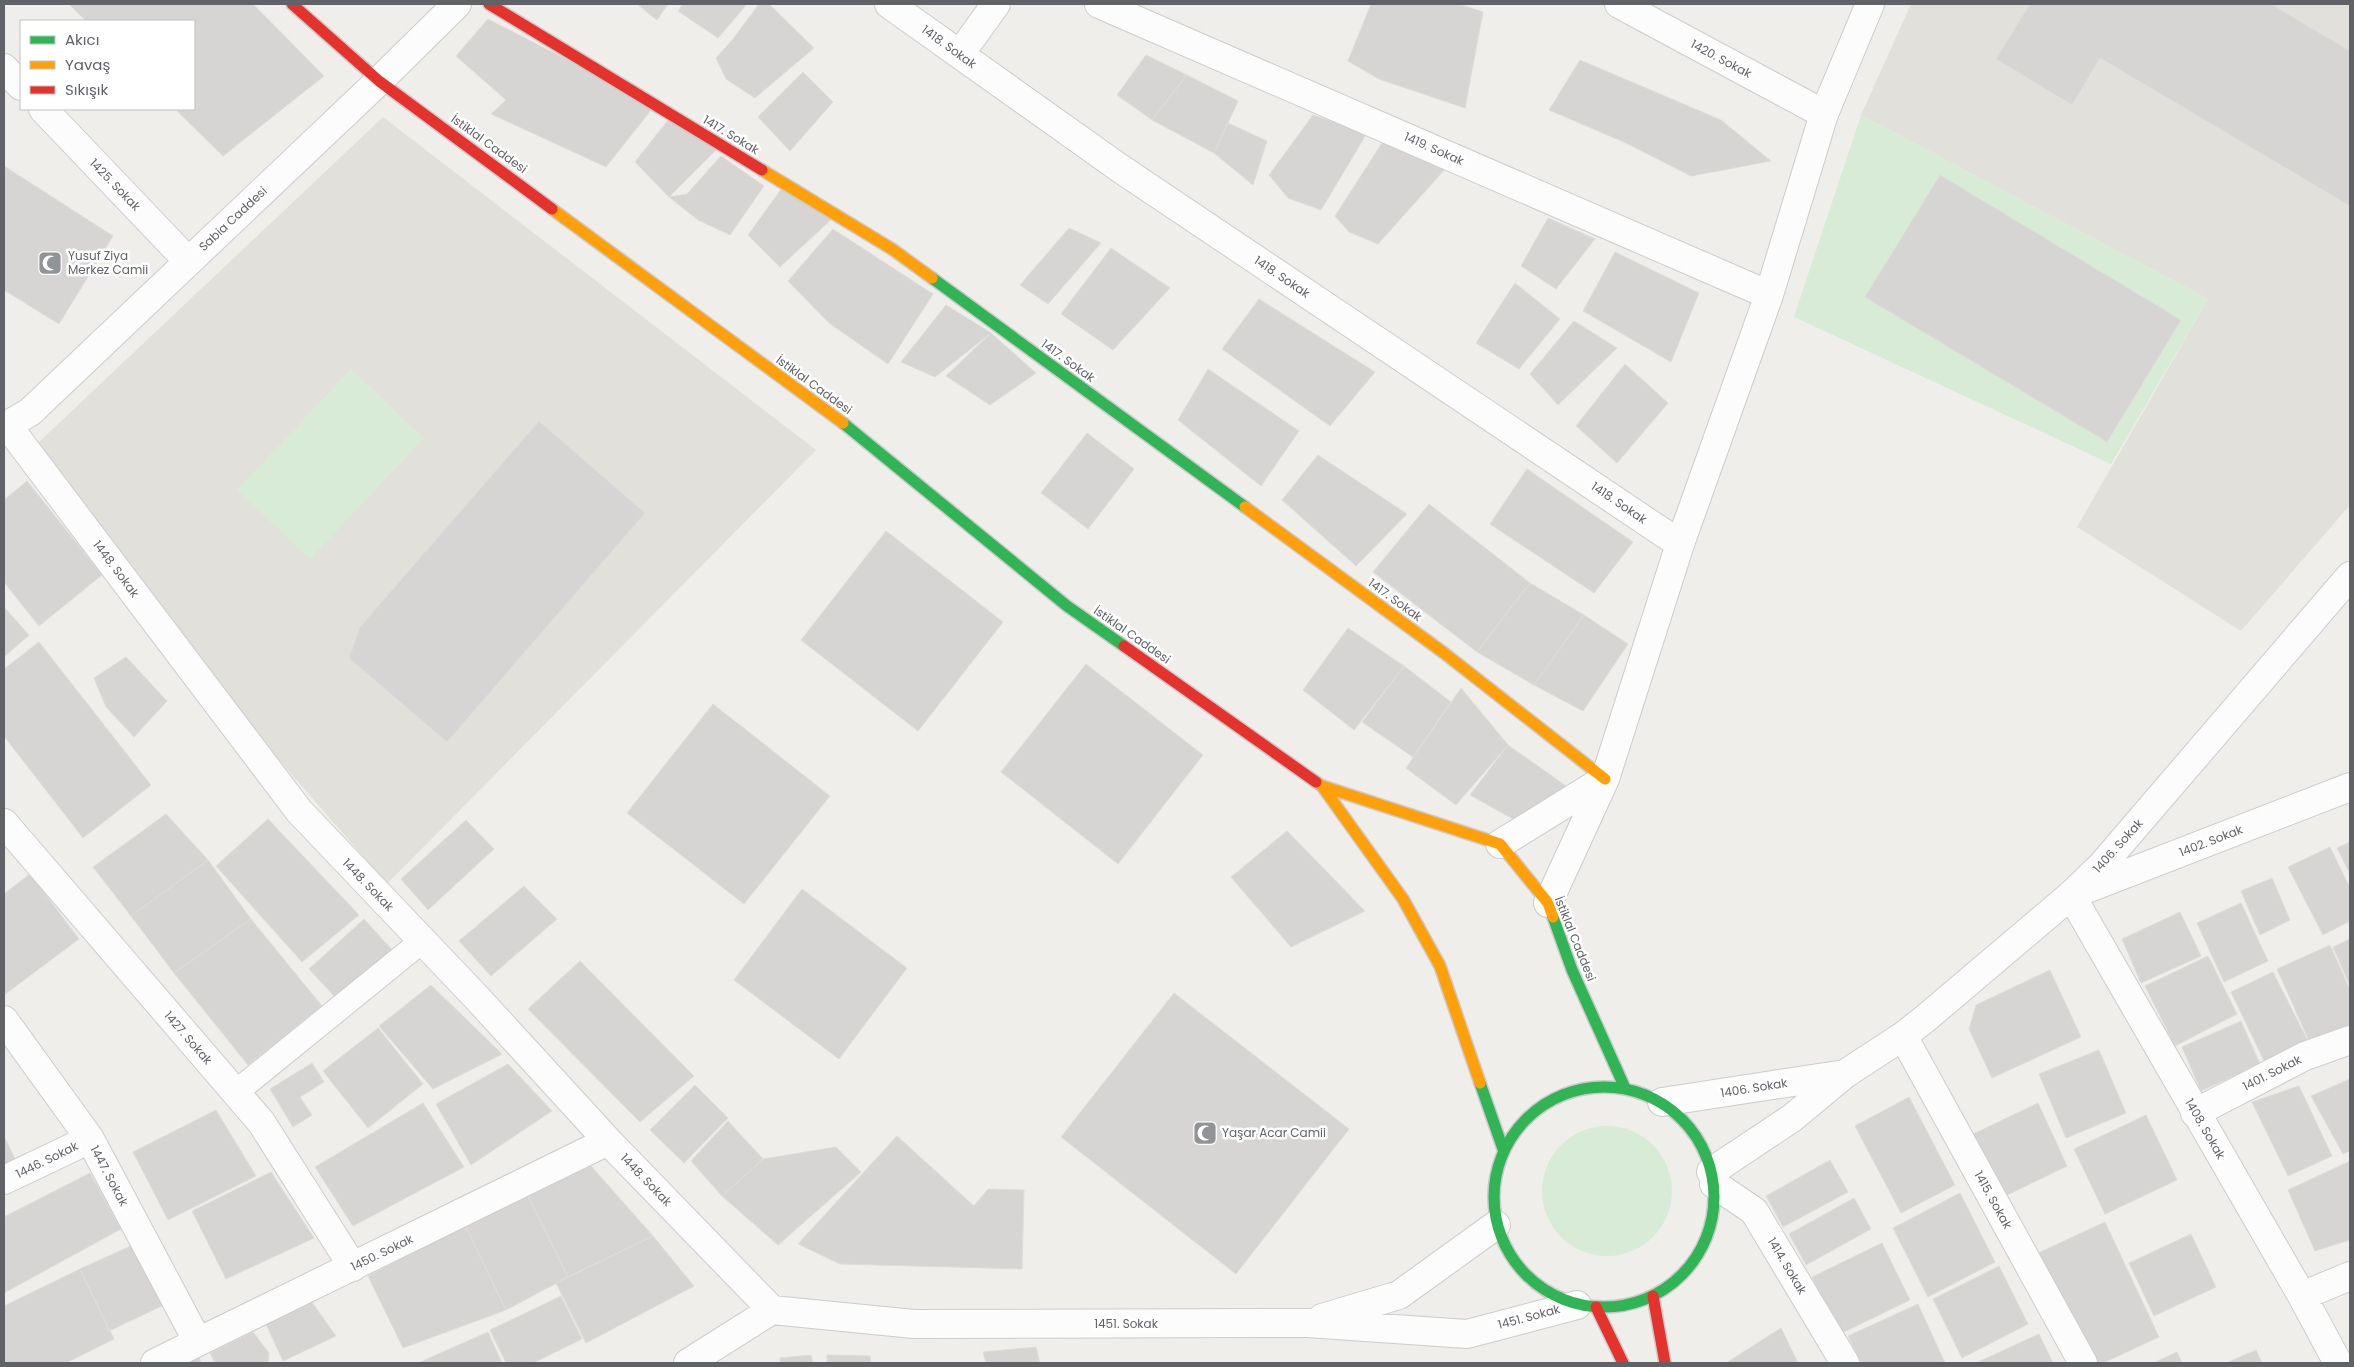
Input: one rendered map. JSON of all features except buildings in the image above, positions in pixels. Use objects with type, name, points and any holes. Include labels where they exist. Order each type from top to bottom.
[{"type":"street","name":"İstiklal Caddesi","points":[[292,4],[379,81],[866,440],[1067,606],[1322,786],[1500,844],[1548,903],[1572,970],[1626,1088]]},
{"type":"street","name":"Sabia Caddesi","points":[[5,426],[30,412],[379,81],[457,4]]},
{"type":"street","name":"1417. Sokak","points":[[489,4],[892,249],[1444,653],[1604,779]]},
{"type":"street","name":"1418. Sokak","points":[[889,4],[1137,180],[1680,544]]},
{"type":"street","points":[[960,54],[996,4]]},
{"type":"street","name":"1419. Sokak","points":[[1099,4],[1769,295]]},
{"type":"street","name":"1420. Sokak","points":[[1619,4],[1824,114]]},
{"type":"street","points":[[1548,903],[1604,779],[1680,544],[1769,295],[1824,114],[1870,4]]},
{"type":"street","points":[[4,68],[20,85]]},
{"type":"street","name":"1425. Sokak","points":[[44,110],[188,261]]},
{"type":"street","name":"1448. Sokak","points":[[5,426],[298,811],[478,999],[608,1142],[772,1310]]},
{"type":"street","name":"1406. Sokak","points":[[1712,1178],[1792,1118],[1845,1074],[1903,1036],[2072,895],[2102,865],[2350,576]]},
{"type":"street","points":[[1500,844],[1604,779]]},
{"type":"street","name":"İstiklal Caddesi","points":[[1322,786],[1403,899],[1440,966],[1503,1149]]},
{"type":"street","name":"1402. Sokak","points":[[2072,895],[2350,787]]},
{"type":"street","name":"1427. Sokak","points":[[4,823],[261,1122],[353,1266]]},
{"type":"street","name":"1408. Sokak","points":[[2072,895],[2195,1113],[2302,1296],[2338,1363]]},
{"type":"street","name":"1447. Sokak","points":[[4,1020],[90,1139],[198,1342]]},
{"type":"street","name":"1415. Sokak","points":[[1903,1036],[2083,1363]]},
{"type":"street","name":"1401. Sokak","points":[[2195,1113],[2305,1056],[2350,1040]]},
{"type":"street","name":"1406. Sokak","points":[[1662,1102],[1845,1074]]},
{"type":"street","points":[[1589,1087],[1626,1088],[1662,1102],[1688,1124],[1706,1152],[1712,1178],[1713,1218],[1701,1250],[1680,1276],[1653,1296],[1635,1303],[1586,1306],[1549,1293],[1525,1276],[1507,1252],[1496,1225],[1493,1187],[1503,1149],[1525,1118],[1554,1097],[1589,1087]]},
{"type":"street","name":"1446. Sokak","points":[[4,1180],[90,1139]]},
{"type":"street","name":"1450. Sokak","points":[[155,1363],[608,1142]]},
{"type":"street","name":"1414. Sokak","points":[[1712,1178],[1754,1211],[1845,1363]]},
{"type":"street","points":[[1307,1323],[1399,1295],[1496,1225]]},
{"type":"street","points":[[2302,1296],[2350,1276]]},
{"type":"street","points":[[1653,1296],[1665,1363]]},
{"type":"street","points":[[1586,1306],[1623,1363]]},
{"type":"street","name":"1451. Sokak","points":[[772,1310],[914,1324],[1307,1323],[1467,1334],[1586,1306]]},
{"type":"street","points":[[688,1363],[772,1310]]},
{"type":"lane","points":[[236,1092],[422,941]]},
{"type":"shaded area","points":[[1911,4],[2350,4],[2350,505],[2241,631],[2077,527],[2208,299],[1861,115]]},
{"type":"shaded area","points":[[383,117],[816,450],[387,884],[54,501],[39,442]]},
{"type":"green space","points":[[1861,115],[2208,299],[2111,464],[1794,317]]},
{"type":"green space","points":[[351,369],[424,438],[310,559],[237,490]]},
{"type":"green space","points":[[1607,1126],[1632,1131],[1653,1145],[1667,1166],[1672,1191],[1667,1216],[1653,1237],[1632,1251],[1607,1256],[1582,1251],[1561,1237],[1547,1216],[1542,1191],[1547,1166],[1561,1145],[1582,1131]]},
{"type":"traffic: fast","points":[[932,278],[1245,507]]},
{"type":"traffic: fast","points":[[843,423],[1067,606],[1124,646]]},
{"type":"traffic: fast","points":[[1553,917],[1572,970],[1625,1088]]},
{"type":"traffic: fast","points":[[1480,1083],[1503,1149]]},
{"type":"traffic: fast","points":[[1593,1087],[1615,1087],[1646,1095],[1665,1105],[1682,1119],[1696,1136],[1706,1155],[1712,1175],[1714,1197],[1712,1219],[1706,1239],[1696,1258],[1682,1275],[1665,1289],[1636,1303],[1615,1307],[1593,1307],[1572,1303],[1552,1294],[1534,1282],[1519,1267],[1507,1249],[1498,1229],[1494,1208],[1494,1186],[1498,1165],[1507,1145],[1519,1127],[1534,1112],[1552,1100],[1572,1091],[1593,1087]]},
{"type":"traffic: slow","points":[[762,170],[892,249],[932,278]]},
{"type":"traffic: slow","points":[[552,209],[843,423]]},
{"type":"traffic: slow","points":[[1245,507],[1444,653],[1605,779]]},
{"type":"traffic: slow","points":[[1316,782],[1322,786],[1500,844],[1548,903],[1553,917]]},
{"type":"traffic: slow","points":[[1322,786],[1403,899],[1440,966],[1480,1083]]},
{"type":"traffic: jam","points":[[292,4],[379,81],[552,209]]},
{"type":"traffic: jam","points":[[489,4],[762,170]]},
{"type":"traffic: jam","points":[[1124,646],[1316,782]]},
{"type":"traffic: jam","points":[[1653,1296],[1665,1363]]},
{"type":"traffic: jam","points":[[1596,1307],[1623,1363]]},
{"type":"place","name":"Yusuf Ziya Merkez Camii","points":[[50,263]]},
{"type":"place","name":"Yaşar Acar Camii","points":[[1205,1133]]}]
